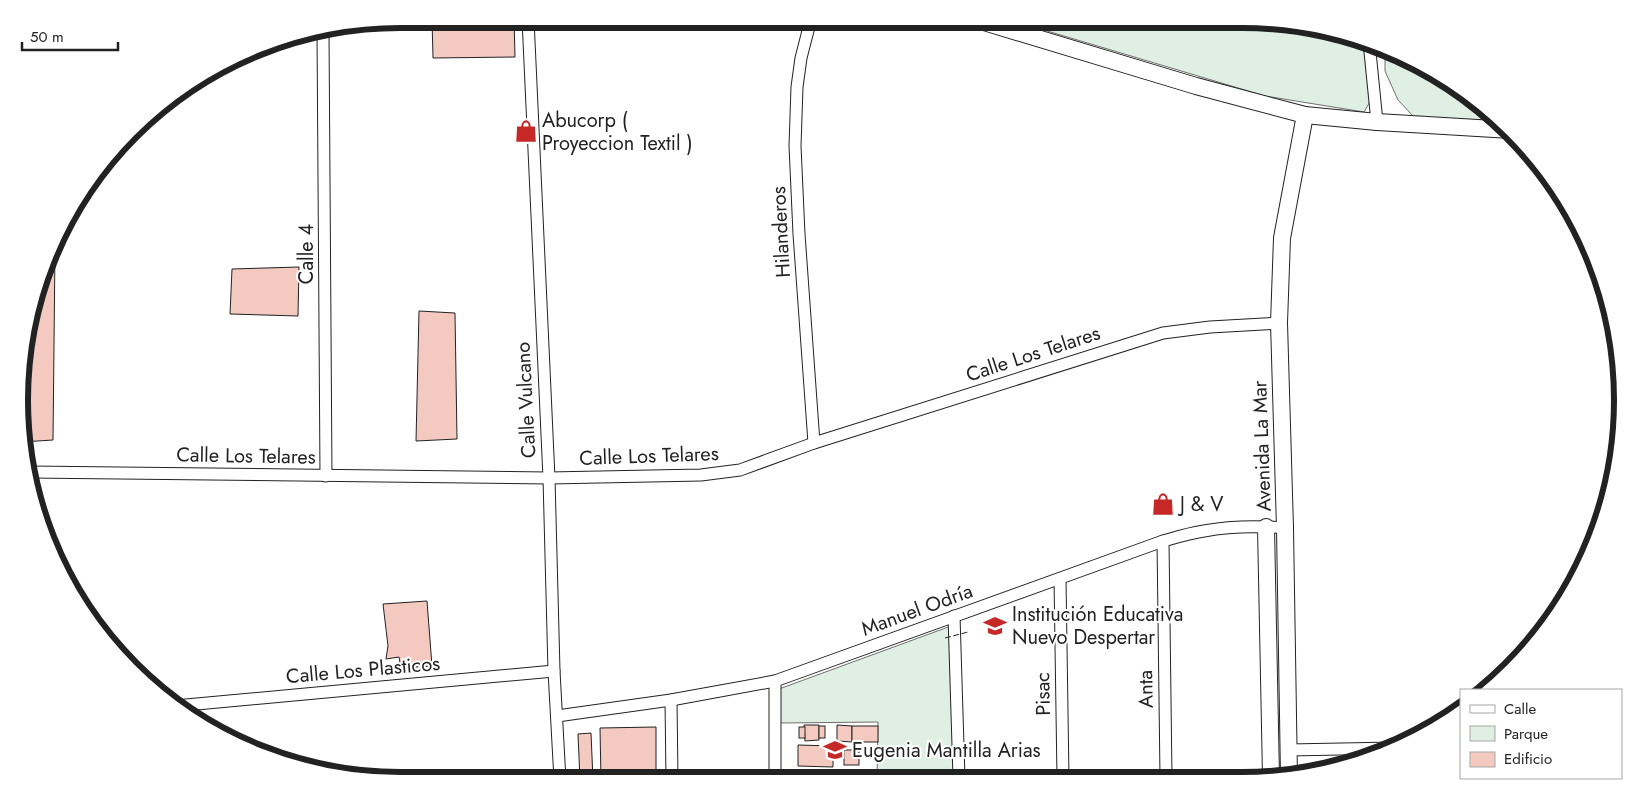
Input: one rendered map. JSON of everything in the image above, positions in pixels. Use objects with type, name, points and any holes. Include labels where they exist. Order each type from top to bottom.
[{"type":"street","name":"Calle Vulcano","points":[[528,28],[549,478],[554,671],[560,772]]},
{"type":"street","name":"Hilanderos","points":[[809,28],[801,58],[797,88],[795,146],[799,244],[814,443]]},
{"type":"street","points":[[1004,28],[1196,86],[1305,115],[1377,122],[1498,129]]},
{"type":"street","name":"Calle 4","points":[[323,36],[326,476]]},
{"type":"street","points":[[1370,50],[1377,122]]},
{"type":"street","name":"Avenida La Mar","points":[[1289,768],[1279,322],[1282,238],[1305,115]]},
{"type":"street","name":"Calle Los Telares","points":[[35,472],[549,478],[711,474],[740,470],[814,443],[1163,333],[1210,327],[1279,322]]},
{"type":"street","name":"Avenida La Mar","points":[[1266,527],[1271,771]]},
{"type":"street","name":"Manuel Odría","points":[[557,716],[671,700],[775,681],[1163,541],[1205,530],[1285,528]]},
{"type":"street","name":"Anta","points":[[1163,541],[1166,772]]},
{"type":"street","name":"Pisac","points":[[1060,579],[1063,772]]},
{"type":"street","points":[[954,616],[959,772]]},
{"type":"street","name":"Calle Los Plasticos","points":[[187,705],[554,671]]},
{"type":"street","points":[[775,681],[775,772]]},
{"type":"street","points":[[671,700],[672,772]]},
{"type":"street","points":[[1289,750],[1371,748]]},
{"type":"green space","points":[[1037,28],[1267,28],[1339,40],[1368,49],[1372,98],[1364,112],[1265,96]]},
{"type":"green space","points":[[1385,56],[1428,77],[1449,90],[1489,120],[1414,117],[1398,100],[1385,71]]},
{"type":"green space","points":[[951,626],[954,772],[877,772],[878,722],[780,723],[779,689]]},
{"type":"building","points":[[432,28],[514,28],[515,57],[433,58]]},
{"type":"building","points":[[55,260],[53,440],[30,441],[28,424],[28,375],[40,303]]},
{"type":"building","points":[[299,267],[298,316],[230,314],[232,269]]},
{"type":"building","points":[[419,311],[455,313],[457,439],[416,441]]},
{"type":"building","points":[[427,601],[432,666],[401,668],[399,657],[386,659],[388,646],[383,604]]},
{"type":"building","points":[[804,725],[819,725],[819,740],[805,741]]},
{"type":"building","points":[[837,725],[852,726],[852,742],[837,741]]},
{"type":"building","points":[[819,726],[825,726],[825,738],[819,738]]},
{"type":"building","points":[[852,726],[878,726],[878,742],[852,742]]},
{"type":"building","points":[[656,727],[656,772],[601,772],[600,728]]},
{"type":"building","points":[[799,727],[805,727],[805,738],[799,738]]},
{"type":"building","points":[[591,733],[593,772],[580,772],[578,734]]},
{"type":"building","points":[[798,745],[833,746],[833,767],[798,766]]},
{"type":"building","points":[[844,750],[859,750],[859,765],[844,765]]},
{"type":"fence","points":[[945,638],[968,632]]},
{"type":"place","name":"Abucorp ( Proyeccion Textil )","points":[[526,131]]},
{"type":"place","name":"J & V","points":[[1163,504]]},
{"type":"place","name":"Institución Educativa Nuevo Despertar","points":[[995,626]]},
{"type":"place","name":"Eugenia Mantilla Arias","points":[[835,750]]}]
